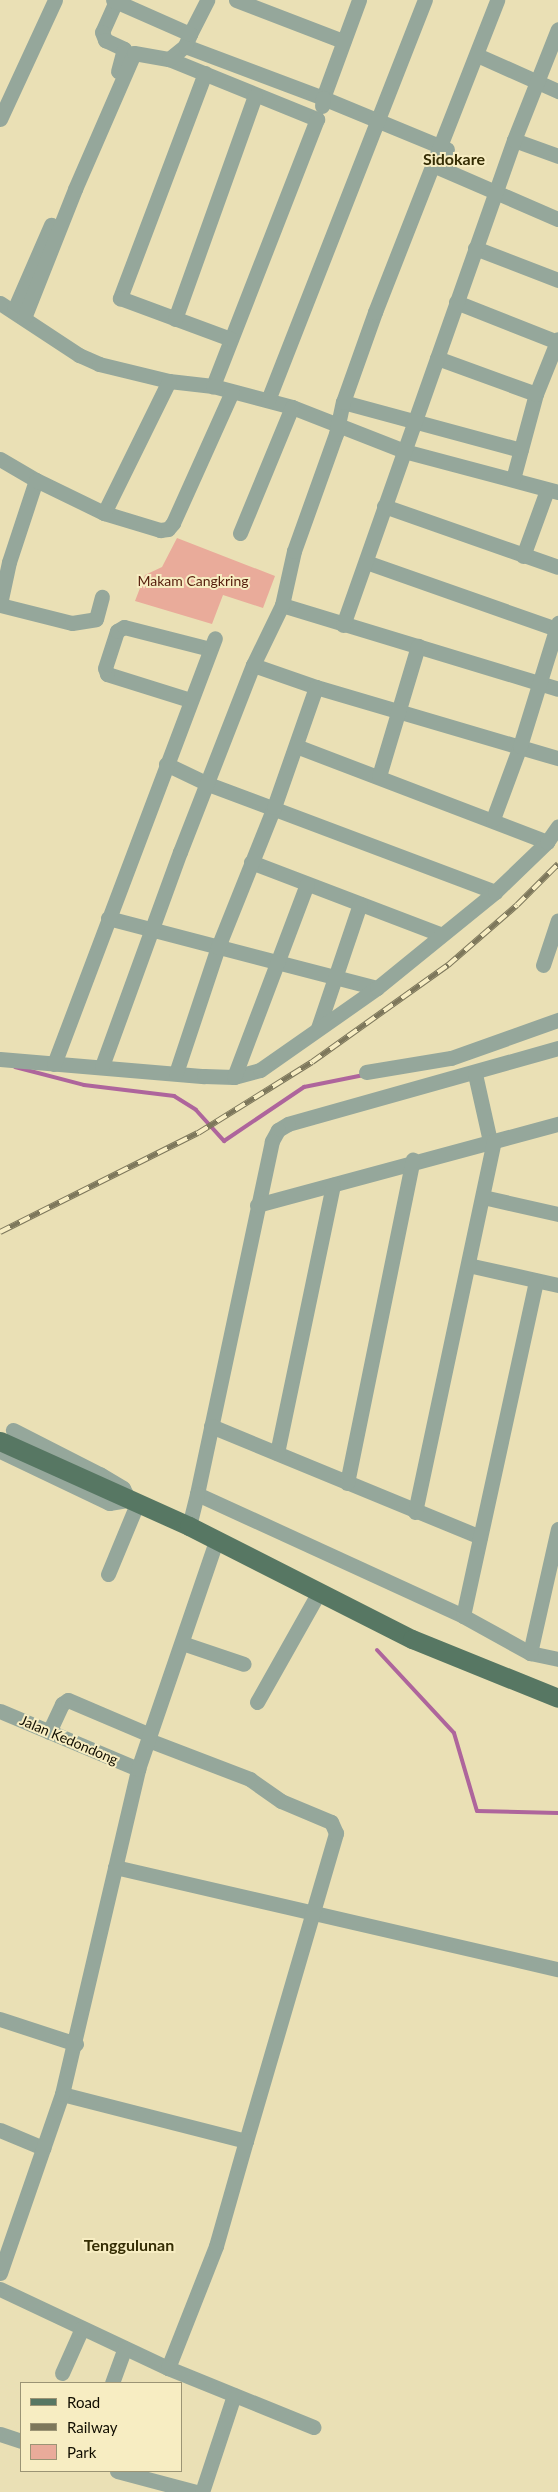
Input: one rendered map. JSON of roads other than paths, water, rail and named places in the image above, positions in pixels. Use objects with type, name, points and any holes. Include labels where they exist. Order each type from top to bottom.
[{"type":"main road","points":[[4,1432],[133,1502],[189,1526],[412,1639],[558,1698]]},
{"type":"street","points":[[2,109],[55,0]]},
{"type":"street","points":[[169,59],[188,40],[207,0]]},
{"type":"street","points":[[236,0],[342,41]]},
{"type":"street","points":[[214,386],[317,119],[342,41],[359,0]]},
{"type":"street","points":[[268,400],[425,0]]},
{"type":"street","points":[[481,57],[497,0]]},
{"type":"street","points":[[102,1066],[151,928],[254,665],[282,605],[294,551],[320,496],[348,404],[391,282],[481,57],[508,0]]},
{"type":"street","points":[[317,119],[254,96],[205,73],[169,59],[129,51],[102,36],[114,1],[138,4],[188,40],[378,123],[444,148]]},
{"type":"street","points":[[343,625],[475,248],[514,140],[539,82],[558,29]]},
{"type":"street","points":[[19,314],[129,51]]},
{"type":"street","points":[[481,57],[558,91]]},
{"type":"street","points":[[205,73],[120,296],[122,300],[231,339]]},
{"type":"street","points":[[175,319],[254,96]]},
{"type":"street","points":[[514,140],[558,156]]},
{"type":"street","points":[[437,166],[558,219]]},
{"type":"street","points":[[475,248],[558,280]]},
{"type":"street","points":[[456,302],[558,340],[536,394],[513,479]]},
{"type":"street","points":[[0,303],[78,355],[99,364],[170,381],[214,386],[268,400],[292,407],[404,451],[552,491],[523,556]]},
{"type":"street","points":[[437,358],[536,394]]},
{"type":"street","points":[[104,513],[170,381]]},
{"type":"street","points":[[0,459],[36,480],[104,513],[160,530],[171,526],[232,392]]},
{"type":"street","points":[[348,404],[413,424],[521,450]]},
{"type":"street","points":[[240,532],[292,407]]},
{"type":"street","points":[[36,480],[4,560],[0,604],[72,623],[96,619],[102,597]]},
{"type":"street","points":[[384,506],[558,567]]},
{"type":"street","points":[[366,562],[557,626],[520,746],[493,819]]},
{"type":"street","points":[[282,605],[558,690]]},
{"type":"street","points":[[54,1064],[212,644],[124,627],[117,631],[105,668],[107,674],[190,700]]},
{"type":"street","points":[[379,776],[418,646]]},
{"type":"street","points":[[254,665],[316,687],[400,710],[558,758]]},
{"type":"street","points":[[176,1072],[218,947],[274,807],[316,687]]},
{"type":"street","points":[[296,746],[493,819],[547,842]]},
{"type":"street","points":[[166,764],[208,784],[274,807],[495,892]]},
{"type":"street","points":[[0,1059],[234,1077],[260,1070],[377,988],[440,934],[495,892],[547,842],[558,826]]},
{"type":"street","points":[[251,862],[440,934]]},
{"type":"street","points":[[234,1077],[279,964],[307,884]]},
{"type":"street","points":[[318,1028],[360,904]]},
{"type":"street","points":[[108,918],[377,988]]},
{"type":"street","points":[[543,966],[558,920]]},
{"type":"street","points":[[366,1072],[451,1058],[558,1020]]},
{"type":"street","points":[[189,1526],[257,1205],[272,1140],[278,1130],[288,1124],[475,1074],[558,1048]]},
{"type":"street","points":[[415,1512],[483,1197],[492,1141],[475,1074]]},
{"type":"street","points":[[257,1205],[333,1185],[413,1160],[536,1132],[558,1124]]},
{"type":"street","points":[[536,1132],[558,1136]]},
{"type":"street","points":[[347,1483],[413,1160]]},
{"type":"street","points":[[276,1453],[333,1185]]},
{"type":"street","points":[[483,1197],[558,1214]]},
{"type":"street","points":[[468,1265],[558,1285]]},
{"type":"street","points":[[463,1616],[536,1281]]},
{"type":"street","points":[[211,1426],[415,1512],[480,1537]]},
{"type":"street","points":[[0,1450],[8,1448],[4,1432]]},
{"type":"street","points":[[4,1432],[101,1475],[122,1488],[133,1502]]},
{"type":"street","points":[[0,1450],[109,1503],[133,1502]]},
{"type":"street","points":[[197,1494],[463,1616],[530,1653],[558,1659]]},
{"type":"street","points":[[108,1574],[133,1502]]},
{"type":"street","points":[[530,1653],[553,1568],[558,1529]]},
{"type":"street","points":[[0,2273],[62,2094],[76,2044],[138,1769],[216,1541]]},
{"type":"street","points":[[257,1702],[319,1592]]},
{"type":"street","points":[[182,1642],[244,1664]]},
{"type":"street","points":[[49,1732],[62,1704],[68,1700],[149,1738],[250,1779],[281,1801],[333,1824],[336,1833],[311,1913],[216,2246],[168,2368]]},
{"type":"street","name":"Jalan Kedondong","points":[[0,1711],[138,1769]]},
{"type":"street","points":[[115,1867],[558,1969]]},
{"type":"street","points":[[0,2019],[76,2044]]},
{"type":"street","points":[[62,2094],[246,2141]]},
{"type":"street","points":[[0,2130],[43,2148]]},
{"type":"street","points":[[0,2289],[168,2368],[313,2427]]},
{"type":"street","points":[[62,2373],[82,2328]]},
{"type":"street","points":[[112,2382],[125,2348]]},
{"type":"street","points":[[202,2492],[234,2395]]},
{"type":"street","points":[[0,2434],[20,2441]]},
{"type":"street","points":[[121,2472],[196,2492]]},
{"type":"waterway","points":[[15,1067],[84,1085],[174,1096],[196,1110],[224,1141],[304,1087],[364,1075]]},
{"type":"waterway","points":[[377,1650],[454,1733],[477,1811],[558,1813]]},
{"type":"railway","points":[[0,1232],[198,1133],[312,1062],[448,965],[517,905],[558,864]]},
{"type":"district","name":"Sidokare","points":[[454,159]]},
{"type":"district","name":"Tenggulunan","points":[[129,2245]]},
{"type":"park label","name":"Makam Cangkring","points":[[193,581]]}]
